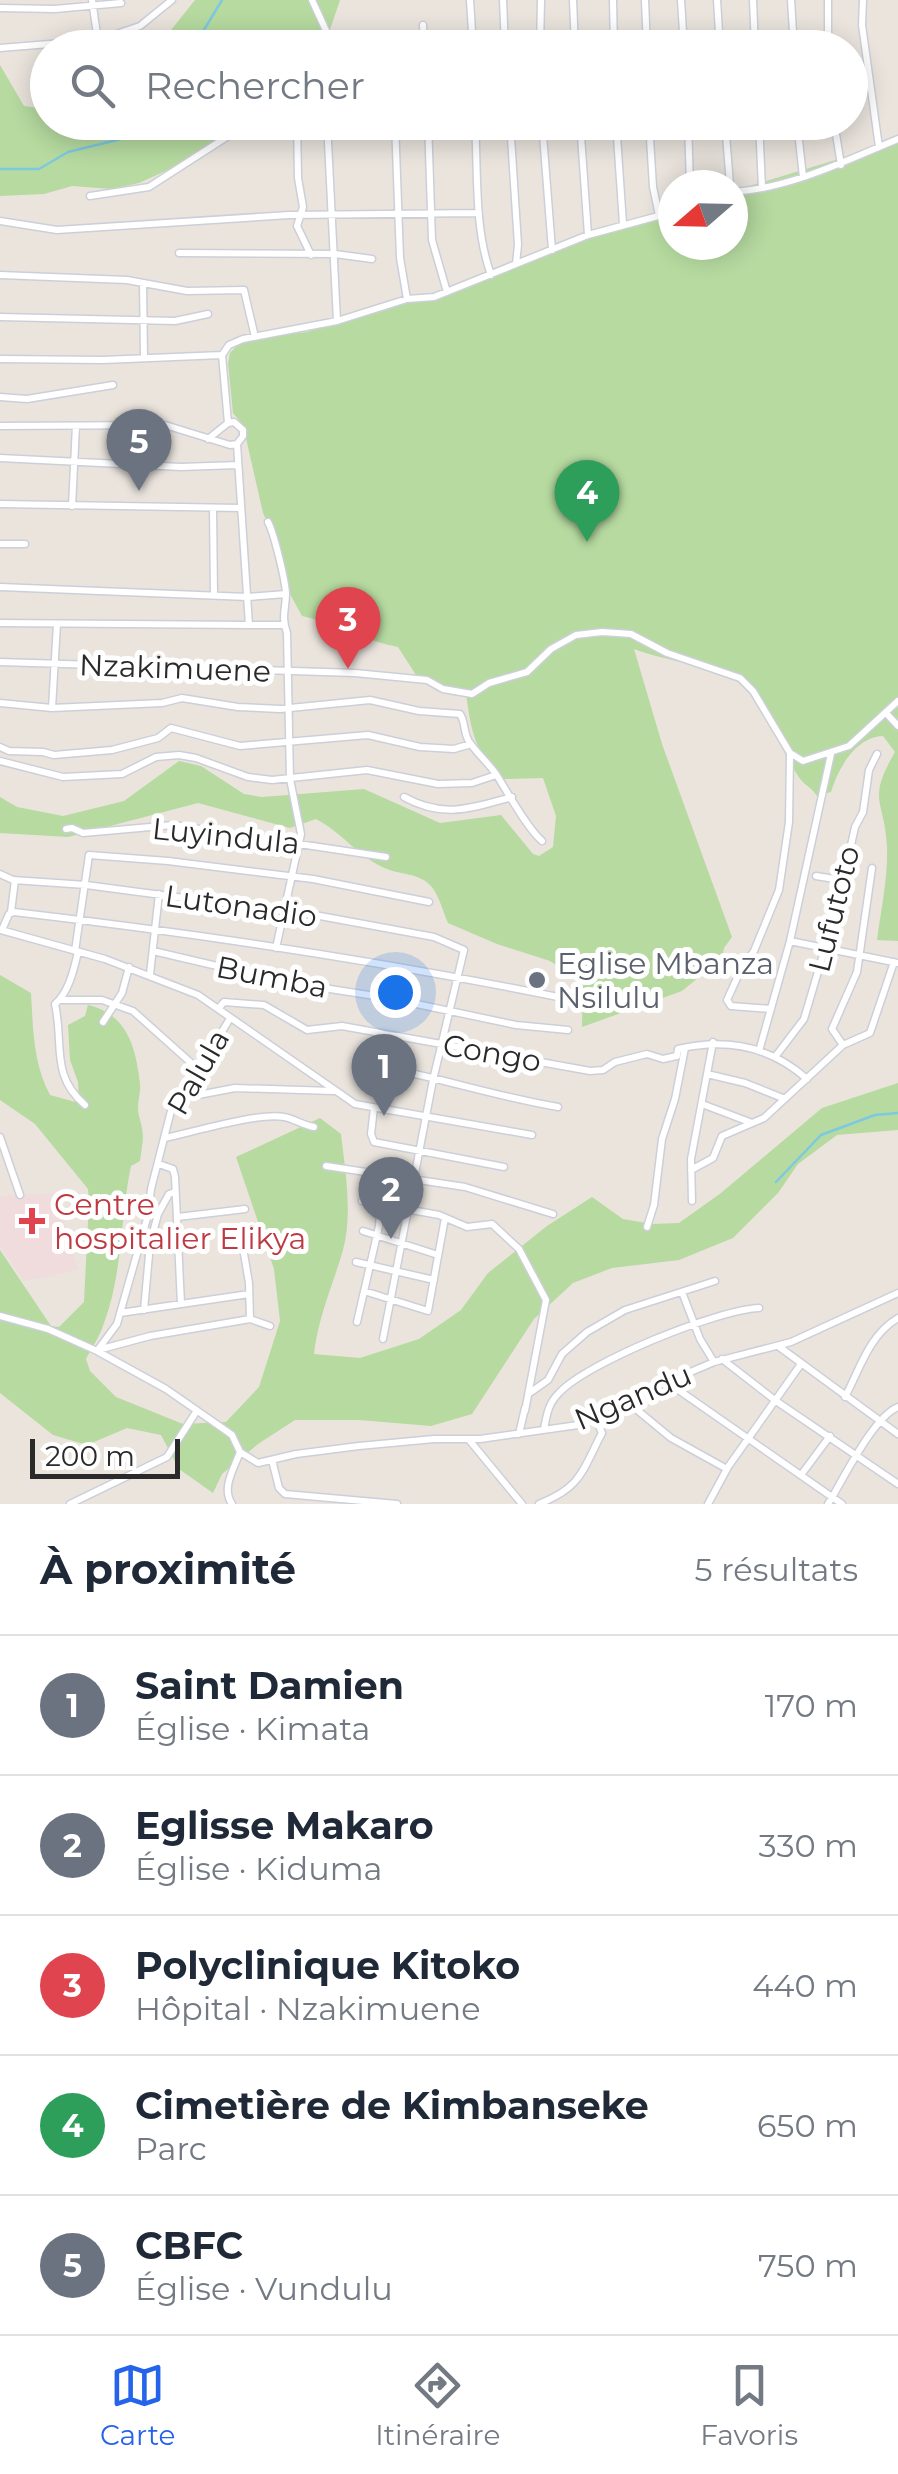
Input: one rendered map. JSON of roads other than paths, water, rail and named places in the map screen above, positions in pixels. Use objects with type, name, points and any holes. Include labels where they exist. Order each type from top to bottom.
[{"type":"street","points":[[131,30],[172,0]]},
{"type":"street","points":[[312,0],[326,30]]},
{"type":"street","points":[[470,0],[472,30]]},
{"type":"street","points":[[503,0],[504,30]]},
{"type":"street","points":[[540,30],[541,0]]},
{"type":"street","points":[[574,0],[575,30]]},
{"type":"street","points":[[613,0],[614,30]]},
{"type":"street","points":[[645,0],[646,30]]},
{"type":"street","points":[[680,0],[682,30]]},
{"type":"street","points":[[717,0],[719,30]]},
{"type":"street","points":[[753,0],[754,30]]},
{"type":"street","points":[[790,0],[792,30]]},
{"type":"street","points":[[828,0],[828,30]]},
{"type":"street","points":[[863,0],[863,30]]},
{"type":"street","points":[[0,8],[55,10],[121,2]]},
{"type":"street","points":[[93,3],[97,30]]},
{"type":"street","points":[[422,25],[422,30]]},
{"type":"street","points":[[0,48],[30,47]]},
{"type":"street","points":[[868,68],[879,147]]},
{"type":"street","points":[[748,188],[762,188],[841,165],[898,139]]},
{"type":"street","points":[[90,196],[149,186],[222,140]]},
{"type":"street","points":[[297,140],[303,207],[297,226],[311,254]]},
{"type":"street","points":[[328,140],[337,321]]},
{"type":"street","points":[[395,140],[397,215],[408,300]]},
{"type":"street","points":[[429,140],[432,240],[447,292]]},
{"type":"street","points":[[476,140],[479,214],[491,275]]},
{"type":"street","points":[[511,140],[516,264]]},
{"type":"street","points":[[543,140],[552,250]]},
{"type":"street","points":[[581,140],[588,236]]},
{"type":"street","points":[[617,140],[623,224]]},
{"type":"street","points":[[650,140],[658,210]]},
{"type":"street","points":[[689,140],[690,170]]},
{"type":"street","points":[[727,140],[730,170]]},
{"type":"street","points":[[760,140],[762,188]]},
{"type":"street","points":[[799,140],[804,177]]},
{"type":"street","points":[[837,140],[841,165]]},
{"type":"street","points":[[0,220],[58,230],[301,215],[479,214]]},
{"type":"street","points":[[228,423],[222,355],[229,345],[447,292],[588,236],[658,215]]},
{"type":"street","points":[[179,254],[335,254],[372,259]]},
{"type":"street","points":[[0,275],[79,277],[187,291],[245,291],[255,337]]},
{"type":"street","points":[[143,283],[144,358]]},
{"type":"street","points":[[0,317],[174,321],[208,314]]},
{"type":"street","points":[[0,359],[222,355]]},
{"type":"street","points":[[0,397],[26,399],[113,384]]},
{"type":"street","points":[[208,438],[228,423],[234,422],[242,430],[237,444],[249,625]]},
{"type":"street","points":[[0,426],[165,424],[237,444]]},
{"type":"street","points":[[72,506],[76,426]]},
{"type":"street","points":[[221,431],[225,443]]},
{"type":"street","points":[[0,458],[239,465]]},
{"type":"street","points":[[0,504],[241,508]]},
{"type":"street","points":[[213,508],[214,595]]},
{"type":"street","points":[[268,522],[286,594],[282,609],[290,779],[300,819],[294,877],[276,948]]},
{"type":"street","points":[[0,544],[24,544]]},
{"type":"street","points":[[0,587],[286,594]]},
{"type":"street","points":[[0,624],[284,625]]},
{"type":"street","points":[[52,708],[57,624]]},
{"type":"street","name":"Nzakimuene","points":[[0,662],[412,677],[466,694],[527,672],[551,649],[576,635],[631,634],[667,653],[740,678],[753,691],[790,753]]},
{"type":"street","points":[[0,703],[52,708],[162,703],[182,698],[238,707],[288,708],[370,700],[418,711],[460,714],[466,739],[542,841]]},
{"type":"street","points":[[790,753],[803,762],[850,746],[898,701]]},
{"type":"street","points":[[886,713],[898,726]]},
{"type":"street","points":[[0,746],[9,751],[54,755],[124,748],[158,738],[171,728],[240,746],[368,735],[420,747],[471,744]]},
{"type":"street","points":[[770,1010],[731,1006],[728,1000],[780,890],[789,822],[790,753]]},
{"type":"street","points":[[759,1051],[790,942],[831,753]]},
{"type":"street","name":"Lufutoto","points":[[775,1057],[804,1019],[838,904],[855,827],[863,812],[869,770],[877,754]]},
{"type":"street","points":[[0,761],[63,777],[122,774],[156,757],[179,756],[196,758],[248,777],[290,779],[367,770],[438,784],[472,783],[496,775]]},
{"type":"street","points":[[404,797],[418,806],[447,811],[512,797]]},
{"type":"street","name":"Luyindula","points":[[66,829],[83,833],[172,825],[386,856]]},
{"type":"street","points":[[85,1104],[71,1092],[60,1063],[55,1004],[76,952],[89,855],[294,877],[429,902]]},
{"type":"street","points":[[843,1045],[832,1029],[851,989],[872,868]]},
{"type":"street","name":"Lutonadio","points":[[0,874],[15,880],[262,907],[434,937],[464,950],[458,978]]},
{"type":"street","points":[[816,876],[842,880]]},
{"type":"street","points":[[15,880],[11,912],[1,929],[150,974],[198,995],[355,1104],[532,1136]]},
{"type":"street","points":[[150,974],[159,894]]},
{"type":"street","points":[[11,912],[313,952],[573,1000]]},
{"type":"street","points":[[691,1170],[712,1160],[722,1136],[764,1118],[843,1045],[870,1033],[896,962],[790,942]]},
{"type":"street","name":"Bumba","points":[[154,950],[285,982],[516,1026],[568,1030]]},
{"type":"street","points":[[103,1022],[122,993],[129,967]]},
{"type":"street","points":[[383,1339],[418,1152],[458,978]]},
{"type":"street","points":[[58,1000],[102,1000],[133,1010],[199,1070]]},
{"type":"street","name":"Congo","points":[[218,1009],[224,1002],[264,1005],[306,1030],[342,1026],[598,1071],[647,1054],[663,1059],[674,1057],[678,1049],[686,1047]]},
{"type":"street","name":"Palula","points":[[97,1350],[110,1337],[120,1312],[148,1214],[171,1108],[229,1020]]},
{"type":"street","points":[[647,1227],[654,1205],[662,1139],[686,1047],[713,1042],[759,1051],[807,1079]]},
{"type":"street","points":[[692,1201],[691,1170],[713,1042]]},
{"type":"street","points":[[382,1067],[558,1107]]},
{"type":"street","points":[[707,1074],[745,1083],[785,1099]]},
{"type":"street","points":[[176,1099],[235,1088],[335,1092]]},
{"type":"street","points":[[702,1104],[753,1124]]},
{"type":"street","points":[[374,1108],[374,1142],[504,1167]]},
{"type":"street","points":[[166,1138],[252,1118],[284,1116],[300,1126],[314,1127]]},
{"type":"street","points":[[0,1137],[20,1194]]},
{"type":"street","points":[[158,1164],[173,1169],[181,1304]]},
{"type":"street","points":[[326,1166],[465,1187],[554,1214]]},
{"type":"street","points":[[144,1310],[144,1283],[158,1214],[169,1194],[175,1192]]},
{"type":"street","points":[[362,1201],[444,1218],[468,1228],[492,1224],[519,1248],[540,1286],[546,1306],[519,1434]]},
{"type":"street","points":[[357,1322],[377,1235],[380,1202]]},
{"type":"street","points":[[178,1217],[245,1209]]},
{"type":"street","points":[[364,1291],[428,1311],[444,1218]]},
{"type":"street","points":[[363,1231],[438,1254]]},
{"type":"street","points":[[241,1236],[250,1318]]},
{"type":"street","points":[[356,1262],[434,1280]]},
{"type":"street","points":[[524,1411],[532,1389],[548,1380],[562,1354],[587,1332],[621,1311],[716,1281]]},
{"type":"street","points":[[682,1292],[694,1325],[718,1360],[898,1484]]},
{"type":"street","name":"Ngandu","points":[[240,1452],[258,1463],[359,1446],[470,1440],[578,1424],[718,1360],[792,1342],[898,1292]]},
{"type":"street","points":[[120,1312],[249,1294]]},
{"type":"street","points":[[544,1429],[548,1408],[569,1384],[616,1358],[694,1325],[732,1310],[759,1308]]},
{"type":"street","points":[[0,1316],[48,1329],[97,1350],[166,1389],[232,1435],[240,1452],[228,1485],[227,1497],[232,1504]]},
{"type":"street","points":[[97,1350],[250,1318],[270,1326]]},
{"type":"street","points":[[845,1397],[882,1329],[898,1318]]},
{"type":"street","points":[[776,1344],[898,1434]]},
{"type":"street","points":[[708,1504],[726,1469],[801,1364]]},
{"type":"street","points":[[667,1382],[801,1475],[830,1501],[842,1504]]},
{"type":"street","points":[[626,1400],[671,1438],[726,1469]]},
{"type":"street","points":[[830,1501],[880,1423],[892,1409],[898,1408]]},
{"type":"street","points":[[70,1504],[167,1457],[196,1412]]},
{"type":"street","points":[[539,1504],[570,1489],[585,1471],[602,1433],[594,1414]]},
{"type":"street","points":[[801,1475],[830,1436]]},
{"type":"street","points":[[470,1440],[522,1504]]},
{"type":"street","points":[[272,1460],[279,1488],[285,1494],[397,1504]]},
{"type":"waterway","points":[[204,30],[222,0]]},
{"type":"waterway","points":[[0,169],[39,169],[68,152],[117,140]]},
{"type":"waterway","points":[[776,1182],[821,1135],[875,1115],[898,1113]]},
{"type":"place","name":"CBFC","points":[[139,491]]},
{"type":"place","name":"Cimetière de Kimbanseke","points":[[587,542]]},
{"type":"place","name":"Polyclinique Kitoko","points":[[348,669]]},
{"type":"place","name":"Eglise Mbanza Nsilulu","points":[[537,980]]},
{"type":"place","name":"Saint Damien","points":[[384,1116]]},
{"type":"place","name":"Centre hospitalier Elikya","points":[[32,1221]]},
{"type":"place","name":"Eglisse Makaro","points":[[391,1239]]}]
